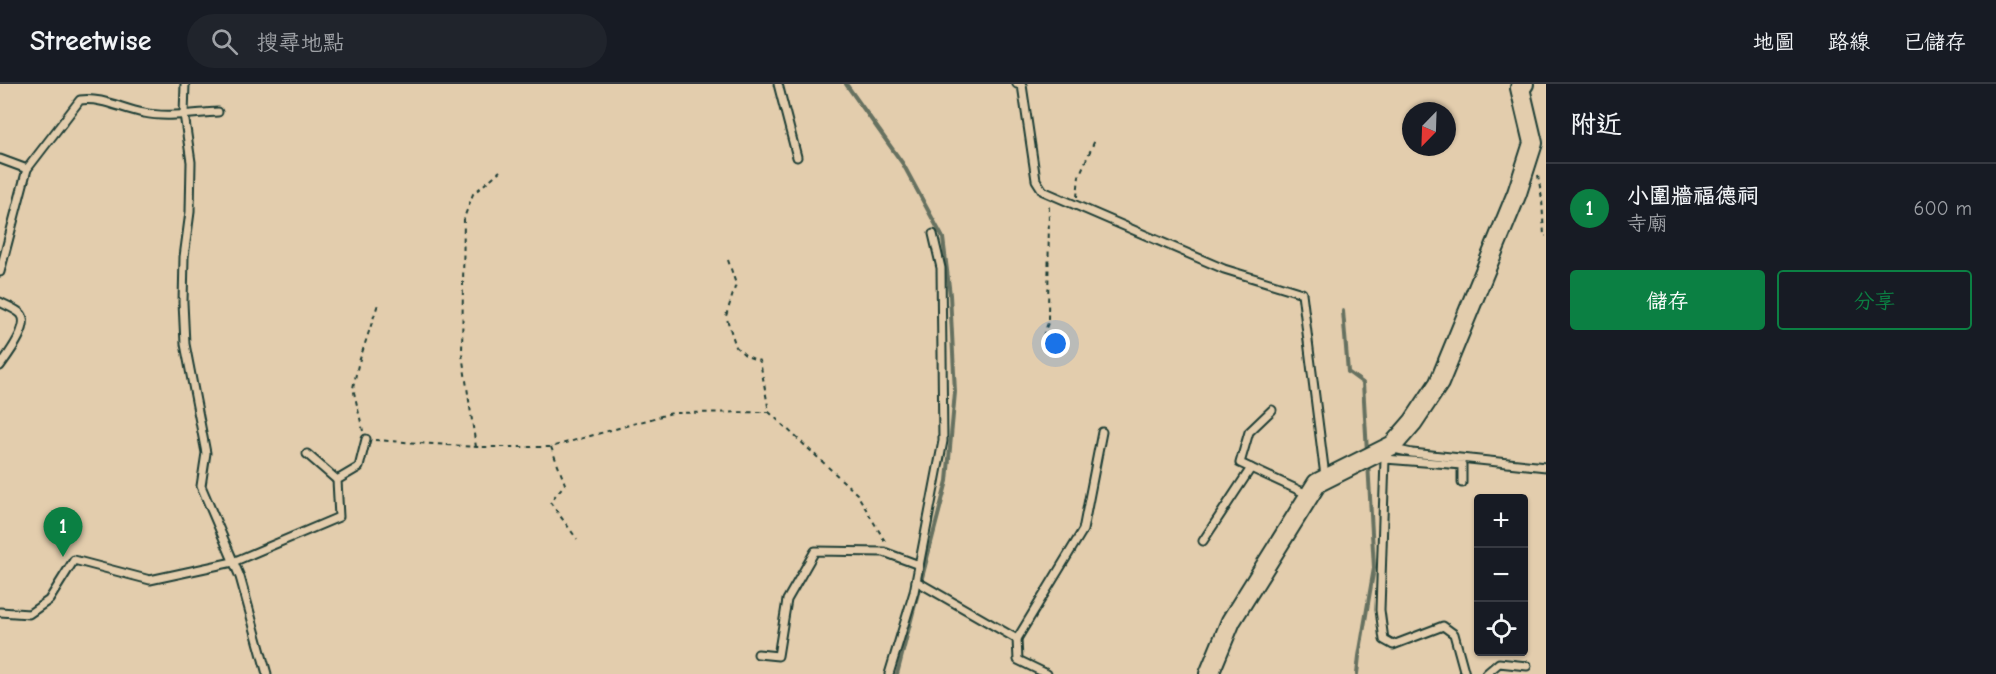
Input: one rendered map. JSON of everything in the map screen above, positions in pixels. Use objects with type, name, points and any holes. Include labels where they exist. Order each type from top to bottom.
[{"type":"street","points":[[1209,674],[1231,621],[1317,483],[1380,454],[1393,445],[1413,422],[1439,383],[1517,193],[1533,142],[1521,86]]},
{"type":"lane","points":[[184,84],[184,114],[192,162],[184,257],[183,303],[185,344],[206,453],[201,486],[240,577],[267,674]]},
{"type":"lane","points":[[778,84],[797,157]]},
{"type":"lane","points":[[1017,84],[1022,85],[1036,180],[1043,191],[1224,269],[1302,293],[1325,479]]},
{"type":"lane","points":[[0,273],[27,169],[80,100],[92,98],[157,115],[218,112]]},
{"type":"lane","points":[[0,159],[27,169]]},
{"type":"lane","points":[[889,674],[916,581],[943,441],[941,268],[933,234]]},
{"type":"lane","points":[[0,302],[24,317],[16,343],[0,366]]},
{"type":"lane","points":[[1272,410],[1249,432],[1240,463],[1309,495]]},
{"type":"lane","points":[[1047,674],[1018,660],[1017,639],[1083,530],[1102,432]]},
{"type":"lane","points":[[337,480],[359,467],[366,439]]},
{"type":"lane","points":[[1380,454],[1412,453],[1546,467]]},
{"type":"lane","points":[[0,612],[29,614],[49,600],[74,560],[150,580],[233,562],[339,517],[337,480],[307,454]]},
{"type":"lane","points":[[1380,454],[1462,465],[1462,483]]},
{"type":"lane","points":[[1380,454],[1380,610],[1384,640],[1393,645],[1443,626],[1454,634],[1465,674]]},
{"type":"lane","points":[[1203,541],[1251,468]]},
{"type":"lane","points":[[758,654],[778,656],[788,600],[815,551],[884,552],[919,565]]},
{"type":"lane","points":[[916,581],[1017,639]]},
{"type":"lane","points":[[1486,674],[1499,663],[1527,666]]},
{"type":"path","points":[[1077,206],[1079,176],[1095,140]]},
{"type":"path","points":[[1537,165],[1544,236],[1546,236]]},
{"type":"path","points":[[477,447],[462,354],[464,218],[473,194],[500,171]]},
{"type":"path","points":[[1043,336],[1048,323],[1048,194]]},
{"type":"path","points":[[728,260],[736,284],[726,316],[736,347],[746,356],[760,361],[769,412],[857,494],[894,556]]},
{"type":"path","points":[[378,304],[353,388],[366,439],[477,447],[551,447],[672,412],[769,412]]},
{"type":"path","points":[[551,447],[565,484],[550,502],[578,539]]},
{"type":"waterway","points":[[846,84],[903,164],[943,238],[950,295],[955,392],[947,481],[897,674]]},
{"type":"waterway","points":[[1343,311],[1348,372],[1363,383],[1367,452]]},
{"type":"waterway","points":[[1357,674],[1374,568],[1368,462]]},
{"type":"place","name":"小圍牆福德祠","points":[[63,557]]}]
